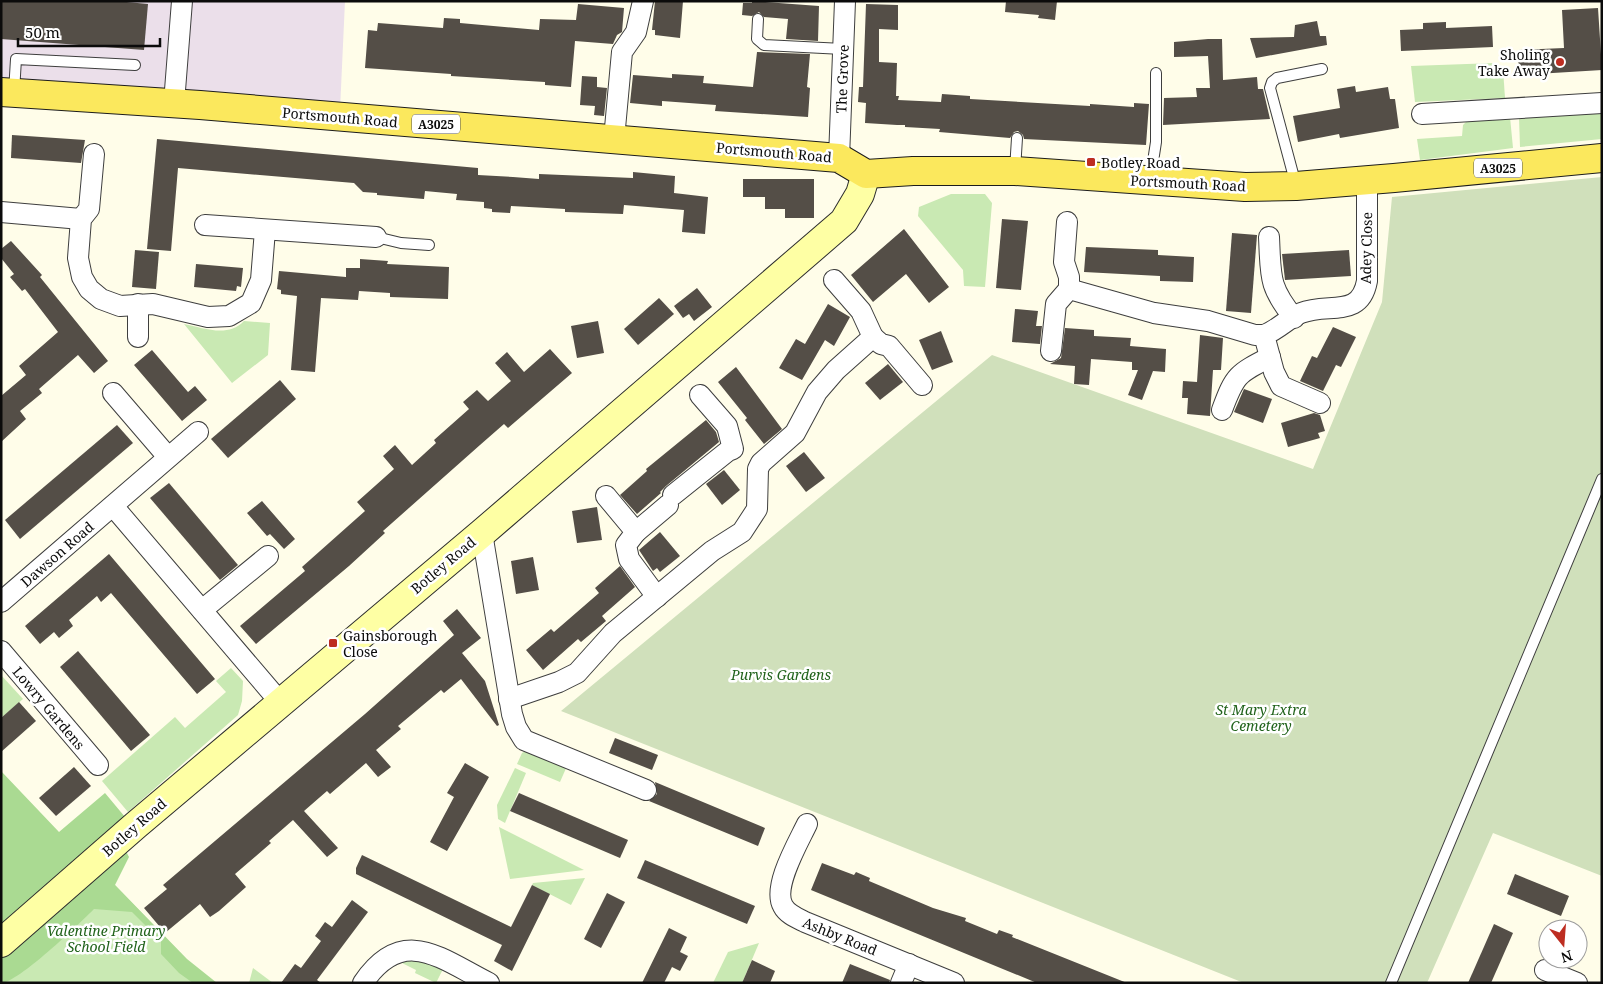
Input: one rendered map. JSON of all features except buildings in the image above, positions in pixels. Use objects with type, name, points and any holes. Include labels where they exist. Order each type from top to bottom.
[{"type":"main road","name":"Portsmouth Road","points":[[8,92],[174,103],[838,158],[866,174],[914,171],[1015,171],[1150,182],[1296,186],[1602,158]]},
{"type":"main road","name":"Botley Road","points":[[1,943],[280,702],[482,533],[844,221],[860,194],[866,174]]},
{"type":"street","points":[[174,103],[182,1]]},
{"type":"street","points":[[614,139],[622,52],[636,32],[642,1]]},
{"type":"street","name":"The Grove","points":[[838,158],[845,1]]},
{"type":"street","points":[[1422,114],[1602,104]]},
{"type":"street","points":[[94,154],[89,209],[80,219],[78,258],[82,277],[89,289],[101,299],[120,306],[153,304],[208,317],[229,316],[251,303],[261,280],[265,230]]},
{"type":"street","name":"Adey Close","points":[[1264,335],[1274,332],[1300,314],[1319,308],[1350,306],[1358,302],[1365,294],[1368,281],[1368,180]]},
{"type":"street","points":[[1,212],[80,219]]},
{"type":"street","points":[[1051,351],[1062,297],[1069,277],[1064,262],[1067,222]]},
{"type":"street","points":[[205,225],[376,238]]},
{"type":"street","points":[[1269,237],[1271,276],[1276,294],[1294,318]]},
{"type":"street","points":[[834,280],[861,311],[881,342],[922,384]]},
{"type":"street","points":[[1062,297],[1208,321],[1264,335],[1272,365],[1281,386],[1320,403]]},
{"type":"street","points":[[138,304],[138,337]]},
{"type":"street","points":[[509,698],[559,682],[577,673],[613,633],[712,551],[742,532],[751,522],[757,508],[758,469],[761,463],[795,433],[817,392],[836,370],[881,342]]},
{"type":"street","points":[[1222,410],[1232,382],[1238,375],[1272,365]]},
{"type":"street","points":[[113,393],[168,457]]},
{"type":"street","points":[[700,395],[727,426],[733,449],[761,463]]},
{"type":"street","name":"Dawson Road","points":[[1,602],[198,432]]},
{"type":"street","points":[[657,597],[626,552],[626,545],[636,532],[670,500],[728,451],[733,449]]},
{"type":"street","points":[[606,496],[636,532]]},
{"type":"street","points":[[113,506],[280,702]]},
{"type":"street","points":[[482,533],[509,698],[516,727],[524,740],[646,790]]},
{"type":"street","points":[[202,610],[268,556]]},
{"type":"street","name":"Lowry Gardens","points":[[1,651],[98,765]]},
{"type":"street","name":"Ashby Road","points":[[806,824],[779,894],[783,907],[792,915],[805,922],[954,983]]},
{"type":"street","points":[[363,983],[385,960],[397,953],[411,949],[425,950],[489,983]]},
{"type":"street","points":[[901,983],[909,964]]},
{"type":"street","points":[[1546,970],[1577,983]]},
{"type":"lane","points":[[758,19],[757,38],[764,45],[843,49]]},
{"type":"lane","points":[[8,92],[16,59],[135,66]]},
{"type":"lane","points":[[1296,186],[1270,88],[1272,82],[1277,78],[1322,70]]},
{"type":"lane","points":[[1150,182],[1156,142],[1156,73]]},
{"type":"lane","points":[[1015,171],[1017,138]]},
{"type":"lane","points":[[376,238],[429,245]]},
{"type":"lane","points":[[1391,983],[1602,479]]},
{"type":"shaded area","points":[[1,1],[345,1],[340,110],[1,89]]},
{"type":"green space","points":[[1495,63],[1503,69],[1505,98],[1415,102],[1411,66]]},
{"type":"green space","points":[[1602,111],[1602,139],[1520,147],[1519,117]]},
{"type":"green space","points":[[1510,117],[1513,148],[1420,160],[1417,139],[1462,136],[1463,125],[1467,121]]},
{"type":"green space","name":"St Mary Extra Cemetery","points":[[1602,177],[1602,876],[1493,833],[1427,983],[1244,983],[561,711],[992,355],[1313,469],[1382,302],[1392,197]]},
{"type":"green space","points":[[951,194],[985,194],[992,203],[985,287],[964,286],[963,270],[918,216],[919,207]]},
{"type":"green space","points":[[244,321],[270,323],[268,355],[232,383],[184,324],[223,330],[238,326]]},
{"type":"green space","points":[[231,668],[243,681],[242,701],[238,715],[128,812],[102,781],[175,717],[185,728],[226,692],[216,681]]},
{"type":"green space","points":[[1,675],[23,699],[1,718]]},
{"type":"green space","points":[[527,750],[567,766],[560,782],[517,764],[522,753]]},
{"type":"green space","points":[[515,768],[526,773],[505,823],[498,819],[497,805]]},
{"type":"green space","points":[[1,771],[59,832],[105,793],[125,817],[114,828],[129,857],[115,885],[187,959],[217,983],[193,983],[179,973],[161,954],[161,941],[132,912],[94,909],[63,939],[34,963],[21,973],[1,983]]},
{"type":"green space","points":[[499,827],[584,870],[510,879]]},
{"type":"green space","points":[[585,878],[571,905],[532,885],[533,883]]},
{"type":"green space","name":"Valentine Primary School Field","points":[[115,885],[209,983],[1,983],[1,968]]},
{"type":"green space","points":[[759,943],[742,983],[713,983],[728,952]]},
{"type":"green space","points":[[413,958],[443,969],[436,983],[415,973],[416,970],[400,962]]},
{"type":"green space","points":[[253,968],[273,983],[249,983]]},
{"type":"place","name":"Sholing Take Away","points":[[1560,62]]},
{"type":"place","name":"Botley Road","points":[[1091,162]]},
{"type":"place","name":"Gainsborough Close","points":[[333,643]]},
{"type":"park label","name":"Purvis Gardens","points":[[781,674]]}]
